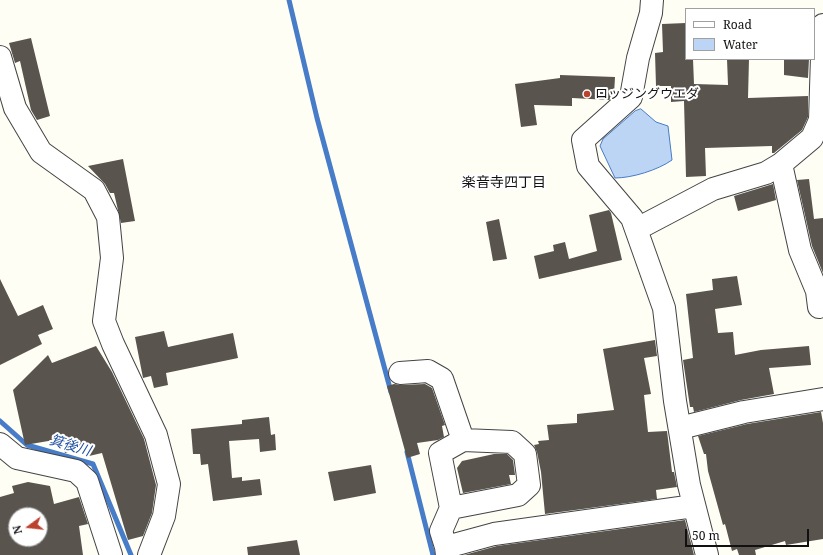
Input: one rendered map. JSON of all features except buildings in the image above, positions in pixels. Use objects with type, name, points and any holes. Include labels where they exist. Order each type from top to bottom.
[{"type":"street","points":[[652,0],[651,13],[638,58],[631,97],[583,140],[588,166],[632,218],[638,229],[664,308],[689,485],[707,555]]},
{"type":"street","points":[[638,229],[713,189],[766,173],[781,164],[812,138],[820,120],[823,25]]},
{"type":"street","points":[[0,57],[15,108],[41,152],[94,190],[108,217],[112,258],[104,321],[113,344],[156,435],[169,484],[164,516],[149,555]]},
{"type":"street","points":[[781,164],[800,250],[817,291],[819,307]]},
{"type":"street","points":[[400,373],[428,372],[442,379],[463,440]]},
{"type":"street","points":[[680,428],[744,412],[823,400]]},
{"type":"street","points":[[451,508],[518,495],[529,485],[525,454],[512,442],[463,440],[440,453],[451,508],[441,531],[446,551],[494,534],[694,506]]},
{"type":"street","points":[[0,444],[17,458],[76,471],[87,481],[111,555]]},
{"type":"water","points":[[641,109],[656,122],[668,126],[672,160],[645,173],[629,177],[615,178],[600,146],[603,139],[635,111]]},
{"type":"waterway","points":[[289,0],[317,118],[391,392]]},
{"type":"waterway","name":"箕後川","points":[[0,421],[27,445],[93,464],[131,555]]},
{"type":"waterway","points":[[407,452],[433,555]]},
{"type":"place","name":"ロッジングウエダ","points":[[587,94]]},
{"type":"district","name":"楽音寺四丁目","points":[[504,183]]}]
